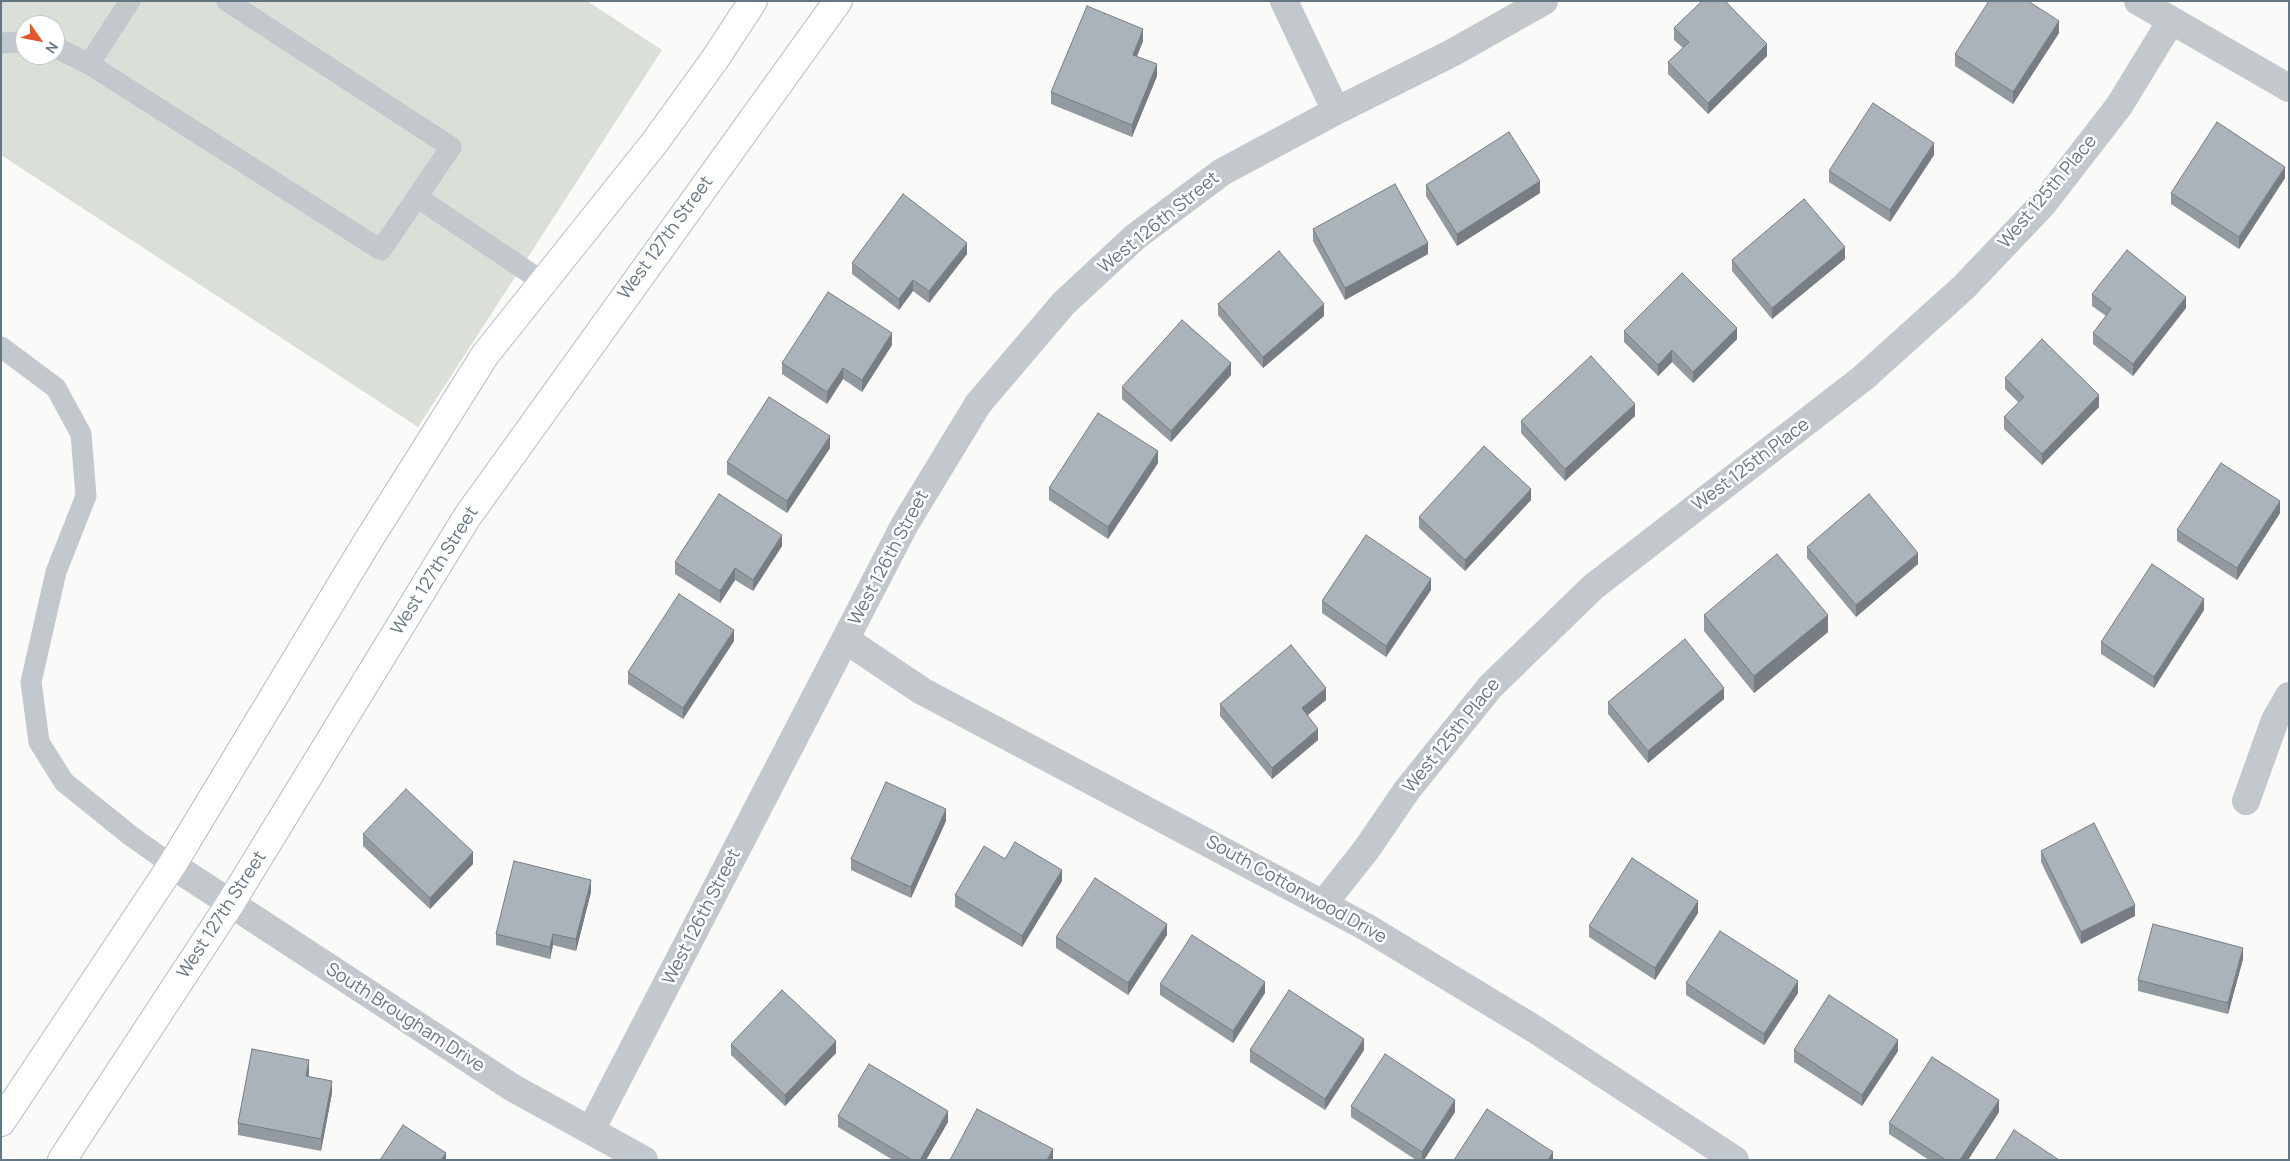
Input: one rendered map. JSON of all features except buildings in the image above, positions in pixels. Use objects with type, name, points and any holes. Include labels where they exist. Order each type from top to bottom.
[{"type":"main road","points":[[1,1122],[172,865],[360,552],[485,355],[655,142],[715,59],[753,1]]},
{"type":"main road","name":"West 127th Street","points":[[62,1160],[230,904],[467,517],[838,1]]},
{"type":"street","points":[[1284,1],[1336,111]]},
{"type":"street","name":"West 126th Street","points":[[591,1130],[906,524],[978,404],[1063,304],[1136,237],[1222,172],[1336,111],[1452,53],[1544,1]]},
{"type":"street","points":[[2138,1],[2289,88]]},
{"type":"street","name":"West 125th Place","points":[[1324,903],[1366,850],[1407,790],[1490,688],[1593,587],[1863,378],[1964,287],[2043,204],[2119,106],[2171,21]]},
{"type":"street","name":"South Cottonwood Drive","points":[[846,640],[922,691],[1324,903],[1536,1030],[1735,1160]]},
{"type":"street","points":[[2246,801],[2275,720],[2289,696]]},
{"type":"street","name":"South Brougham Drive","points":[[172,865],[513,1088],[644,1160]]},
{"type":"lane","points":[[89,64],[130,1]]},
{"type":"lane","points":[[65,53],[89,64],[381,250],[451,147],[227,1]]},
{"type":"lane","points":[[1,43],[15,42]]},
{"type":"lane","points":[[417,197],[543,282]]},
{"type":"lane","points":[[1,347],[56,388],[81,434],[86,496],[56,572],[31,682],[39,742],[64,782],[131,836],[172,865]]},
{"type":"shaded area","points":[[1,1],[587,1],[662,50],[418,427],[1,155]]}]
